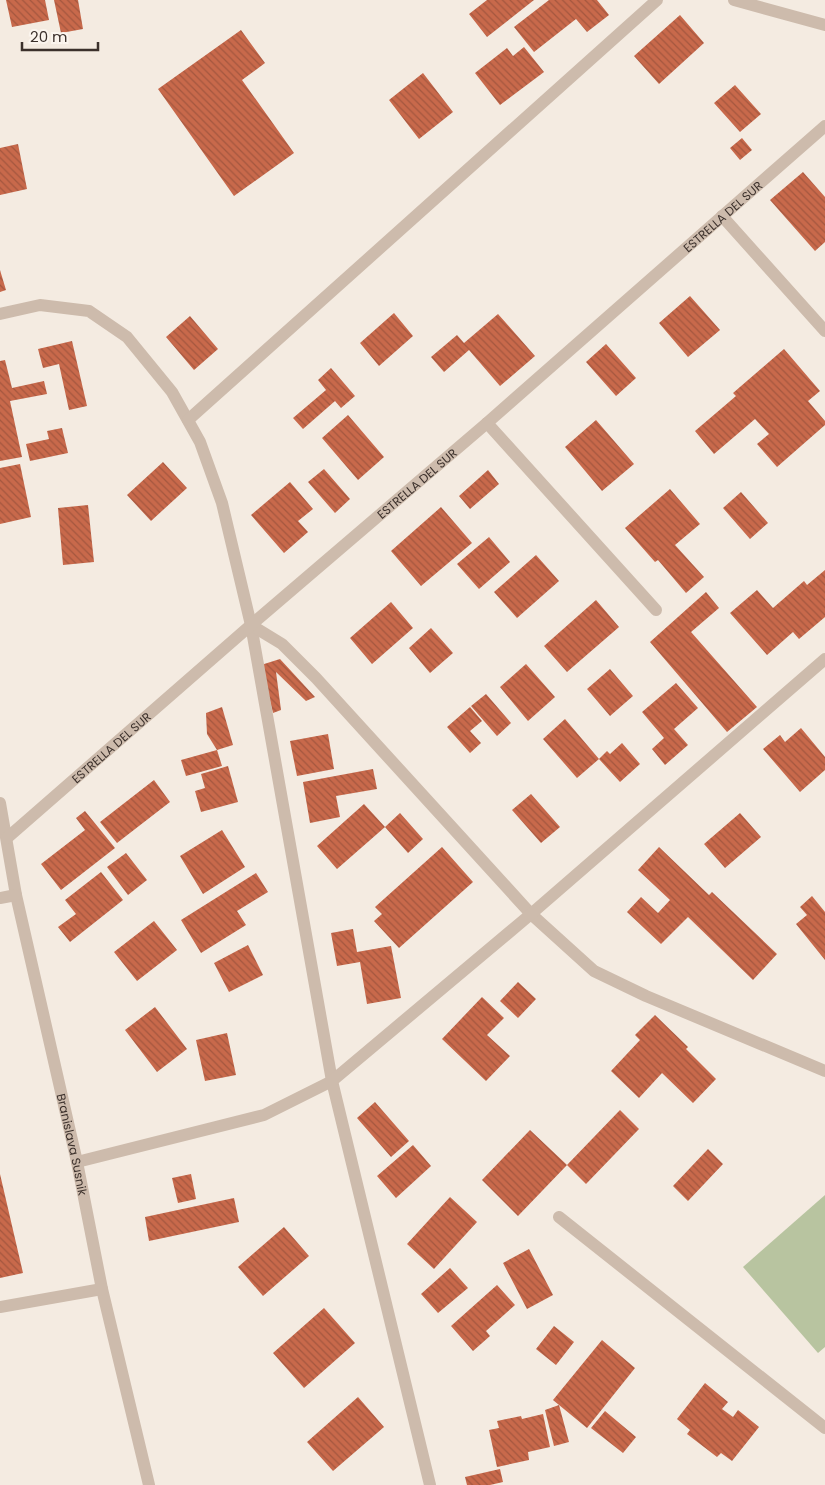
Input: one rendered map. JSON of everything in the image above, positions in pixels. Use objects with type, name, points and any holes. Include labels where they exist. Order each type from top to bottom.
[{"type":"street","points":[[188,420],[657,0]]},
{"type":"street","points":[[734,0],[825,25]]},
{"type":"street","name":"ESTRELLA DEL SUR","points":[[7,838],[251,625],[487,423],[825,126]]},
{"type":"street","points":[[722,216],[825,331]]},
{"type":"street","points":[[0,314],[40,305],[89,311],[127,337],[172,392],[200,442],[222,503],[251,625],[332,1081],[430,1485]]},
{"type":"street","points":[[487,423],[656,610]]},
{"type":"street","points":[[251,625],[282,644],[309,671],[531,914],[594,970],[646,996],[825,1071]]},
{"type":"street","points":[[77,1162],[264,1115],[332,1081],[531,914],[825,659]]},
{"type":"street","name":"Branislava Susnik","points":[[0,803],[16,895],[77,1162],[102,1290],[149,1485]]},
{"type":"street","points":[[0,898],[16,895]]},
{"type":"street","points":[[559,1217],[825,1428]]},
{"type":"street","points":[[0,1307],[102,1290]]},
{"type":"green space","points":[[825,1195],[825,1347],[818,1353],[743,1267]]},
{"type":"building","points":[[6,0],[45,0],[49,20],[12,27]]},
{"type":"building","points":[[54,0],[78,0],[83,29],[61,33]]},
{"type":"building","points":[[487,0],[534,0],[487,37],[469,14]]},
{"type":"building","points":[[549,0],[597,0],[609,15],[587,32],[576,19],[534,52],[514,27]]},
{"type":"building","points":[[680,15],[704,43],[659,84],[634,56]]},
{"type":"building","points":[[241,30],[265,63],[242,80],[294,153],[234,196],[158,89]]},
{"type":"building","points":[[524,47],[544,72],[500,105],[475,73],[507,48],[513,56]]},
{"type":"building","points":[[423,73],[453,112],[419,139],[389,100]]},
{"type":"building","points":[[735,85],[761,114],[740,132],[714,103]]},
{"type":"building","points":[[742,138],[752,150],[740,160],[730,148]]},
{"type":"building","points":[[18,144],[27,189],[0,195],[0,148]]},
{"type":"building","points":[[803,172],[825,197],[825,242],[815,251],[770,200]]},
{"type":"building","points":[[0,270],[6,290],[0,292]]},
{"type":"building","points":[[690,296],[720,330],[688,357],[659,323]]},
{"type":"building","points":[[394,313],[413,336],[379,366],[360,343]]},
{"type":"building","points":[[498,314],[535,356],[500,386],[469,350],[444,372],[431,357],[457,335],[464,343]]},
{"type":"building","points":[[190,316],[218,349],[194,370],[166,337]]},
{"type":"building","points":[[72,341],[87,406],[69,410],[59,364],[43,368],[38,349]]},
{"type":"building","points":[[606,344],[636,378],[616,396],[586,362]]},
{"type":"building","points":[[784,349],[820,391],[808,401],[825,421],[825,425],[777,467],[757,444],[769,434],[755,419],[714,454],[695,431],[736,396],[733,393]]},
{"type":"building","points":[[5,360],[12,388],[44,381],[47,394],[10,401],[22,457],[0,461],[0,361]]},
{"type":"building","points":[[331,368],[355,396],[341,408],[335,401],[303,429],[293,418],[326,390],[318,380]]},
{"type":"building","points":[[348,415],[384,457],[358,480],[322,438]]},
{"type":"building","points":[[596,420],[634,464],[602,491],[565,447]]},
{"type":"building","points":[[62,428],[68,453],[30,461],[26,444],[49,439],[47,431]]},
{"type":"building","points":[[163,462],[187,488],[151,521],[127,495]]},
{"type":"building","points":[[20,464],[31,517],[0,524],[0,468]]},
{"type":"building","points":[[324,469],[350,499],[335,513],[308,482]]},
{"type":"building","points":[[488,470],[499,484],[470,509],[459,496]]},
{"type":"building","points":[[290,482],[313,509],[298,521],[308,532],[284,553],[251,515]]},
{"type":"building","points":[[670,489],[700,524],[675,545],[704,577],[686,593],[658,560],[655,562],[625,528]]},
{"type":"building","points":[[741,492],[768,523],[750,539],[723,508]]},
{"type":"building","points":[[88,505],[94,562],[63,565],[58,508]]},
{"type":"building","points":[[441,507],[472,543],[421,586],[391,551]]},
{"type":"building","points":[[489,537],[510,562],[479,589],[457,564]]},
{"type":"building","points":[[536,555],[559,581],[517,618],[494,592]]},
{"type":"building","points":[[825,570],[825,617],[799,639],[793,632],[767,655],[730,613],[757,590],[773,608],[804,581],[807,585]]},
{"type":"building","points":[[706,592],[719,608],[691,632],[757,707],[727,732],[650,642]]},
{"type":"building","points":[[596,600],[619,627],[567,672],[544,646]]},
{"type":"building","points":[[391,602],[413,628],[372,664],[350,638]]},
{"type":"building","points":[[431,628],[453,653],[430,673],[409,648]]},
{"type":"building","points":[[280,659],[315,697],[306,701],[276,672],[281,710],[273,713],[261,665]]},
{"type":"building","points":[[526,664],[555,697],[528,721],[500,687]]},
{"type":"building","points":[[610,669],[633,696],[610,716],[587,689]]},
{"type":"building","points":[[676,683],[698,708],[674,729],[688,745],[665,765],[652,749],[664,738],[642,712]]},
{"type":"building","points":[[486,694],[511,723],[497,736],[471,706]]},
{"type":"building","points":[[222,707],[233,745],[217,750],[207,734],[206,713]]},
{"type":"building","points":[[470,707],[482,721],[470,731],[481,743],[470,753],[447,727]]},
{"type":"building","points":[[565,719],[599,759],[577,778],[543,739]]},
{"type":"building","points":[[801,728],[825,757],[825,770],[800,792],[763,749],[780,735],[785,742]]},
{"type":"building","points":[[328,734],[334,769],[297,776],[290,741]]},
{"type":"building","points":[[622,743],[640,764],[620,782],[599,759],[607,751],[610,754]]},
{"type":"building","points":[[217,750],[222,766],[186,776],[181,760]]},
{"type":"building","points":[[228,766],[238,802],[201,812],[195,791],[205,788],[201,774]]},
{"type":"building","points":[[373,769],[377,789],[336,796],[340,817],[310,823],[303,782]]},
{"type":"building","points":[[154,780],[170,802],[117,843],[100,822]]},
{"type":"building","points":[[531,794],[560,827],[541,843],[512,810]]},
{"type":"building","points":[[364,804],[385,827],[337,869],[317,846]]},
{"type":"building","points":[[85,811],[115,848],[61,890],[41,864],[85,830],[76,818]]},
{"type":"building","points":[[400,813],[423,839],[408,853],[385,827]]},
{"type":"building","points":[[740,813],[761,837],[725,868],[704,844]]},
{"type":"building","points":[[222,830],[245,867],[203,894],[180,856]]},
{"type":"building","points":[[442,847],[473,882],[399,948],[374,921],[382,914],[375,907]]},
{"type":"building","points":[[659,847],[709,895],[712,892],[777,954],[753,980],[688,917],[661,944],[627,912],[641,897],[658,913],[670,900],[638,870]]},
{"type":"building","points":[[126,853],[147,880],[128,895],[107,867]]},
{"type":"building","points":[[101,872],[123,900],[70,942],[58,927],[76,914],[65,900]]},
{"type":"building","points":[[256,873],[268,892],[237,911],[246,925],[201,953],[181,920]]},
{"type":"building","points":[[812,896],[825,912],[825,960],[796,924],[807,915],[800,907]]},
{"type":"building","points":[[154,921],[177,950],[137,981],[114,952]]},
{"type":"building","points":[[353,929],[357,952],[391,946],[401,998],[367,1004],[360,962],[337,966],[331,933]]},
{"type":"building","points":[[248,945],[263,975],[229,992],[214,963]]},
{"type":"building","points":[[518,982],[536,999],[518,1018],[500,1001]]},
{"type":"building","points":[[482,997],[504,1018],[487,1035],[510,1056],[486,1081],[442,1039]]},
{"type":"building","points":[[155,1007],[187,1049],[157,1072],[125,1030]]},
{"type":"building","points":[[655,1015],[688,1047],[686,1049],[716,1079],[693,1103],[662,1073],[639,1098],[611,1071],[640,1040],[635,1035]]},
{"type":"building","points":[[227,1033],[236,1075],[205,1081],[196,1040]]},
{"type":"building","points":[[375,1102],[409,1141],[391,1157],[357,1118]]},
{"type":"building","points":[[620,1110],[639,1129],[586,1184],[567,1165]]},
{"type":"building","points":[[530,1130],[567,1165],[518,1216],[482,1180]]},
{"type":"building","points":[[413,1145],[431,1166],[396,1198],[377,1176]]},
{"type":"building","points":[[708,1149],[723,1164],[688,1201],[673,1186]]},
{"type":"building","points":[[0,1174],[23,1273],[0,1278]]},
{"type":"building","points":[[191,1174],[196,1199],[178,1203],[172,1178]]},
{"type":"building","points":[[450,1197],[477,1222],[434,1269],[407,1244]]},
{"type":"building","points":[[234,1198],[239,1222],[149,1241],[145,1217]]},
{"type":"building","points":[[284,1227],[309,1256],[263,1296],[238,1267]]},
{"type":"building","points":[[529,1249],[553,1295],[527,1309],[503,1263]]},
{"type":"building","points":[[450,1268],[468,1288],[438,1313],[421,1294]]},
{"type":"building","points":[[497,1285],[515,1305],[486,1331],[490,1336],[473,1351],[451,1326]]},
{"type":"building","points":[[324,1308],[355,1343],[304,1388],[273,1353]]},
{"type":"building","points":[[554,1326],[574,1342],[556,1365],[536,1349]]},
{"type":"building","points":[[602,1340],[635,1368],[587,1428],[553,1400]]},
{"type":"building","points":[[705,1383],[728,1402],[722,1409],[733,1417],[738,1410],[759,1427],[732,1461],[721,1453],[717,1457],[687,1434],[690,1430],[677,1419]]},
{"type":"building","points":[[358,1397],[384,1427],[333,1471],[307,1442]]},
{"type":"building","points":[[559,1405],[569,1442],[554,1446],[545,1410]]},
{"type":"building","points":[[605,1411],[636,1437],[623,1453],[591,1428]]},
{"type":"building","points":[[543,1414],[550,1447],[528,1452],[529,1460],[497,1467],[489,1430],[499,1428],[497,1421],[521,1416],[522,1419]]},
{"type":"building","points":[[500,1469],[503,1482],[490,1485],[467,1485],[465,1477]]}]
